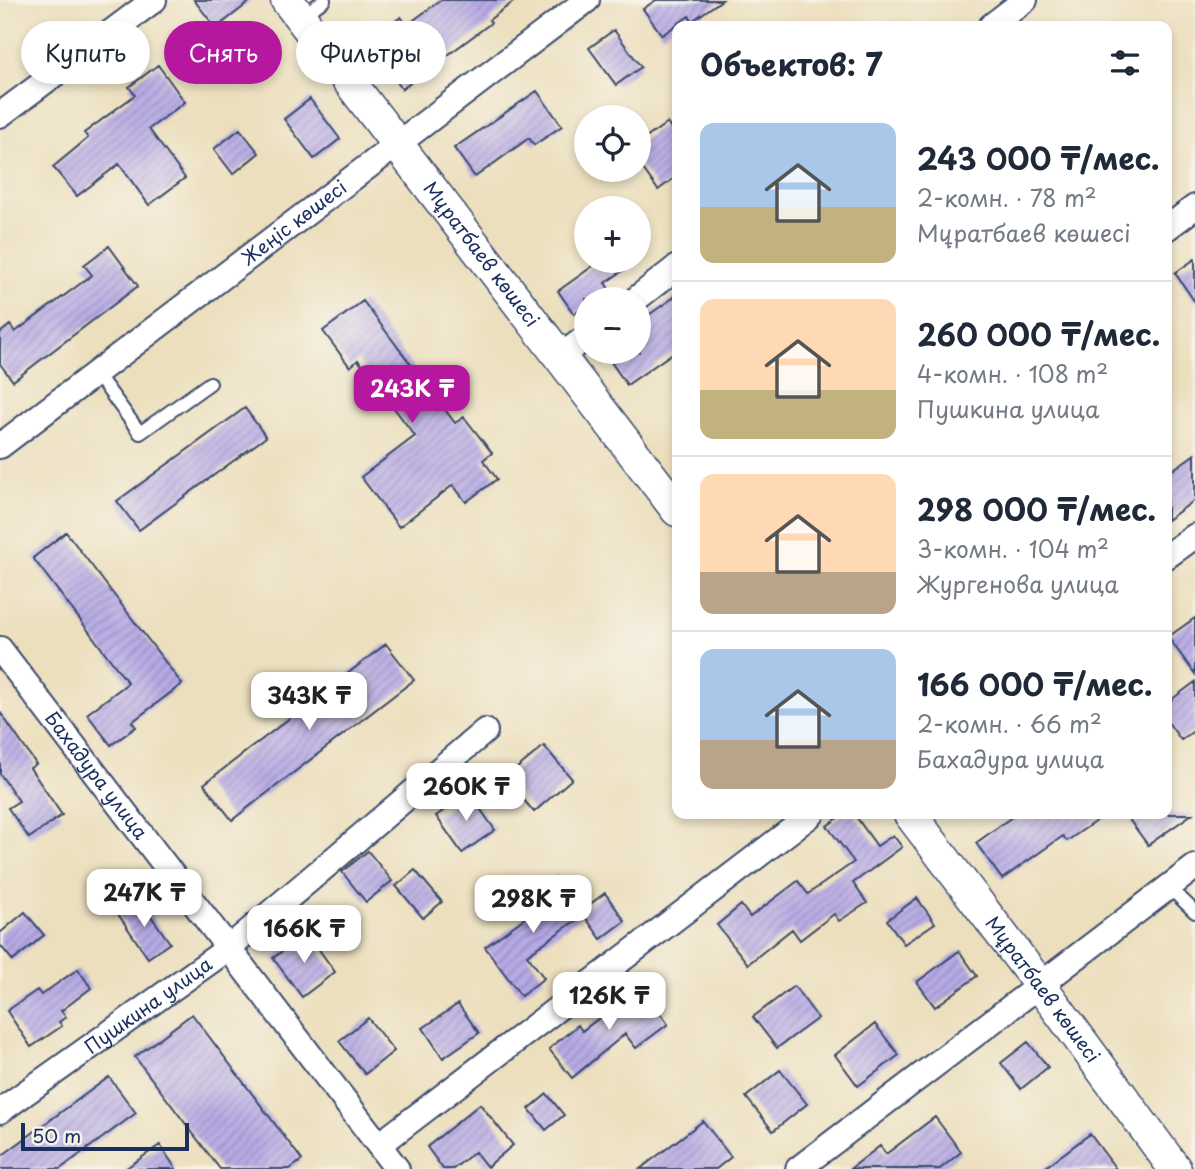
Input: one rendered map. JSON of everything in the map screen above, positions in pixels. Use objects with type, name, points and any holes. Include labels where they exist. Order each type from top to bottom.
[{"type":"street","points":[[0,115],[154,0]]},
{"type":"street","name":"Жеңіс көшесі","points":[[0,446],[587,0]]},
{"type":"street","points":[[997,21],[1025,0]]},
{"type":"street","name":"Мұратбаев көшесі","points":[[304,6],[397,144],[672,503]]},
{"type":"street","points":[[1172,224],[1195,207]]},
{"type":"street","points":[[651,287],[672,271]]},
{"type":"street","points":[[560,357],[574,346]]},
{"type":"street","points":[[1172,552],[1195,536]]},
{"type":"street","name":"Бахадура улица","points":[[0,649],[397,1169]]},
{"type":"street","name":"Пушкина улица","points":[[0,1111],[229,947],[485,730]]},
{"type":"street","points":[[379,1145],[805,819]]},
{"type":"street","name":"Мұратбаев көшесі","points":[[914,819],[1175,1169]]},
{"type":"street","points":[[798,1169],[1195,867]]},
{"type":"lane","points":[[96,373],[140,433],[210,383]]},
{"type":"lane","points":[[1169,887],[1195,912]]},
{"type":"building","points":[[194,0],[252,0],[225,21],[210,21]]},
{"type":"building","points":[[441,0],[516,0],[489,20],[491,23],[446,56],[446,21],[412,21]]},
{"type":"building","points":[[656,0],[722,0],[692,21],[689,16],[682,21],[672,21],[672,28],[662,35],[643,9]]},
{"type":"building","points":[[614,30],[641,67],[616,85],[589,48]]},
{"type":"building","points":[[158,65],[164,73],[164,84],[172,84],[185,102],[149,129],[185,178],[149,205],[119,164],[77,196],[53,167],[88,138],[84,133],[135,95],[129,87],[133,84],[150,84],[150,71]]},
{"type":"building","points":[[537,91],[562,126],[534,145],[529,138],[475,177],[454,148]]},
{"type":"building","points":[[310,99],[340,139],[314,159],[284,119]]},
{"type":"building","points":[[667,123],[672,130],[672,180],[658,190],[651,180],[651,134]]},
{"type":"building","points":[[240,129],[259,153],[233,174],[214,149]]},
{"type":"building","points":[[109,246],[138,286],[13,381],[0,364],[0,333],[10,325],[15,332],[92,275],[84,265]]},
{"type":"building","points":[[1195,259],[1195,302],[1175,273]]},
{"type":"building","points":[[583,273],[620,273],[605,283],[608,287],[574,287],[574,314],[558,291]]},
{"type":"building","points":[[672,299],[672,354],[627,385],[612,364],[651,364],[651,313]]},
{"type":"building","points":[[363,301],[455,423],[464,417],[492,453],[483,460],[497,479],[466,502],[453,485],[399,527],[361,477],[415,436],[358,360],[350,367],[323,331]]},
{"type":"building","points":[[245,408],[266,437],[139,530],[117,501]]},
{"type":"building","points":[[1195,454],[1195,500],[1172,516],[1172,470]]},
{"type":"building","points":[[66,532],[182,684],[132,722],[136,727],[111,745],[87,714],[128,683],[33,558]]},
{"type":"building","points":[[1195,618],[1195,674],[1172,642],[1172,634]]},
{"type":"building","points":[[386,644],[414,680],[232,820],[204,784]]},
{"type":"building","points":[[1195,682],[1195,730],[1181,740],[1172,728],[1172,699]]},
{"type":"building","points":[[0,712],[36,764],[30,768],[62,815],[29,838],[8,808],[19,801],[0,774]]},
{"type":"building","points":[[544,746],[572,779],[534,812],[505,778]]},
{"type":"building","points":[[469,793],[495,830],[462,853],[436,816]]},
{"type":"building","points":[[1172,814],[1192,814],[1148,845],[1129,819],[1172,819]]},
{"type":"building","points":[[836,819],[858,819],[877,846],[893,835],[902,847],[853,883],[867,903],[839,921],[834,914],[800,940],[792,929],[748,964],[717,925],[741,905],[750,917],[798,881],[808,894],[854,862],[827,826]]},
{"type":"building","points":[[1009,819],[1099,819],[1067,841],[1063,836],[1002,879],[976,843]]},
{"type":"building","points":[[368,851],[392,881],[366,902],[342,872]]},
{"type":"building","points":[[415,870],[442,902],[423,918],[396,886]]},
{"type":"building","points":[[555,878],[582,916],[527,955],[544,978],[521,996],[485,947],[534,911],[525,899]]},
{"type":"building","points":[[605,893],[625,921],[601,939],[581,911]]},
{"type":"building","points":[[917,898],[935,923],[904,944],[887,920]]},
{"type":"building","points":[[139,899],[170,943],[148,958],[118,914]]},
{"type":"building","points":[[25,912],[44,935],[13,961],[0,945],[0,933]]},
{"type":"building","points":[[307,933],[335,972],[302,997],[273,958]]},
{"type":"building","points":[[959,951],[977,976],[935,1007],[917,982]]},
{"type":"building","points":[[78,969],[91,988],[61,1011],[66,1017],[59,1022],[62,1026],[31,1047],[7,1011],[37,990],[41,995]]},
{"type":"building","points":[[794,986],[818,1018],[777,1048],[753,1017]]},
{"type":"building","points":[[640,987],[668,1024],[636,1048],[625,1034],[572,1078],[549,1049],[578,1025],[582,1031]]},
{"type":"building","points":[[458,1004],[479,1033],[443,1058],[423,1028]]},
{"type":"building","points":[[192,1014],[302,1160],[290,1169],[220,1169],[135,1057]]},
{"type":"building","points":[[368,1018],[394,1051],[365,1074],[339,1041]]},
{"type":"building","points":[[875,1024],[899,1055],[858,1086],[835,1055]]},
{"type":"building","points":[[1028,1042],[1048,1067],[1021,1089],[1001,1063]]},
{"type":"building","points":[[780,1070],[807,1104],[773,1131],[746,1097]]},
{"type":"building","points":[[109,1077],[136,1113],[60,1169],[0,1169],[0,1157]]},
{"type":"building","points":[[547,1094],[564,1115],[546,1130],[529,1109]]},
{"type":"building","points":[[480,1104],[513,1145],[487,1167],[475,1152],[453,1169],[443,1169],[427,1147]]},
{"type":"building","points":[[935,1117],[961,1152],[940,1169],[850,1169],[880,1146],[886,1154]]},
{"type":"building","points":[[703,1121],[731,1157],[716,1169],[640,1169]]},
{"type":"building","points":[[1090,1134],[1116,1169],[1043,1169]]},
{"type":"building","points":[[160,1145],[176,1169],[125,1169]]}]
